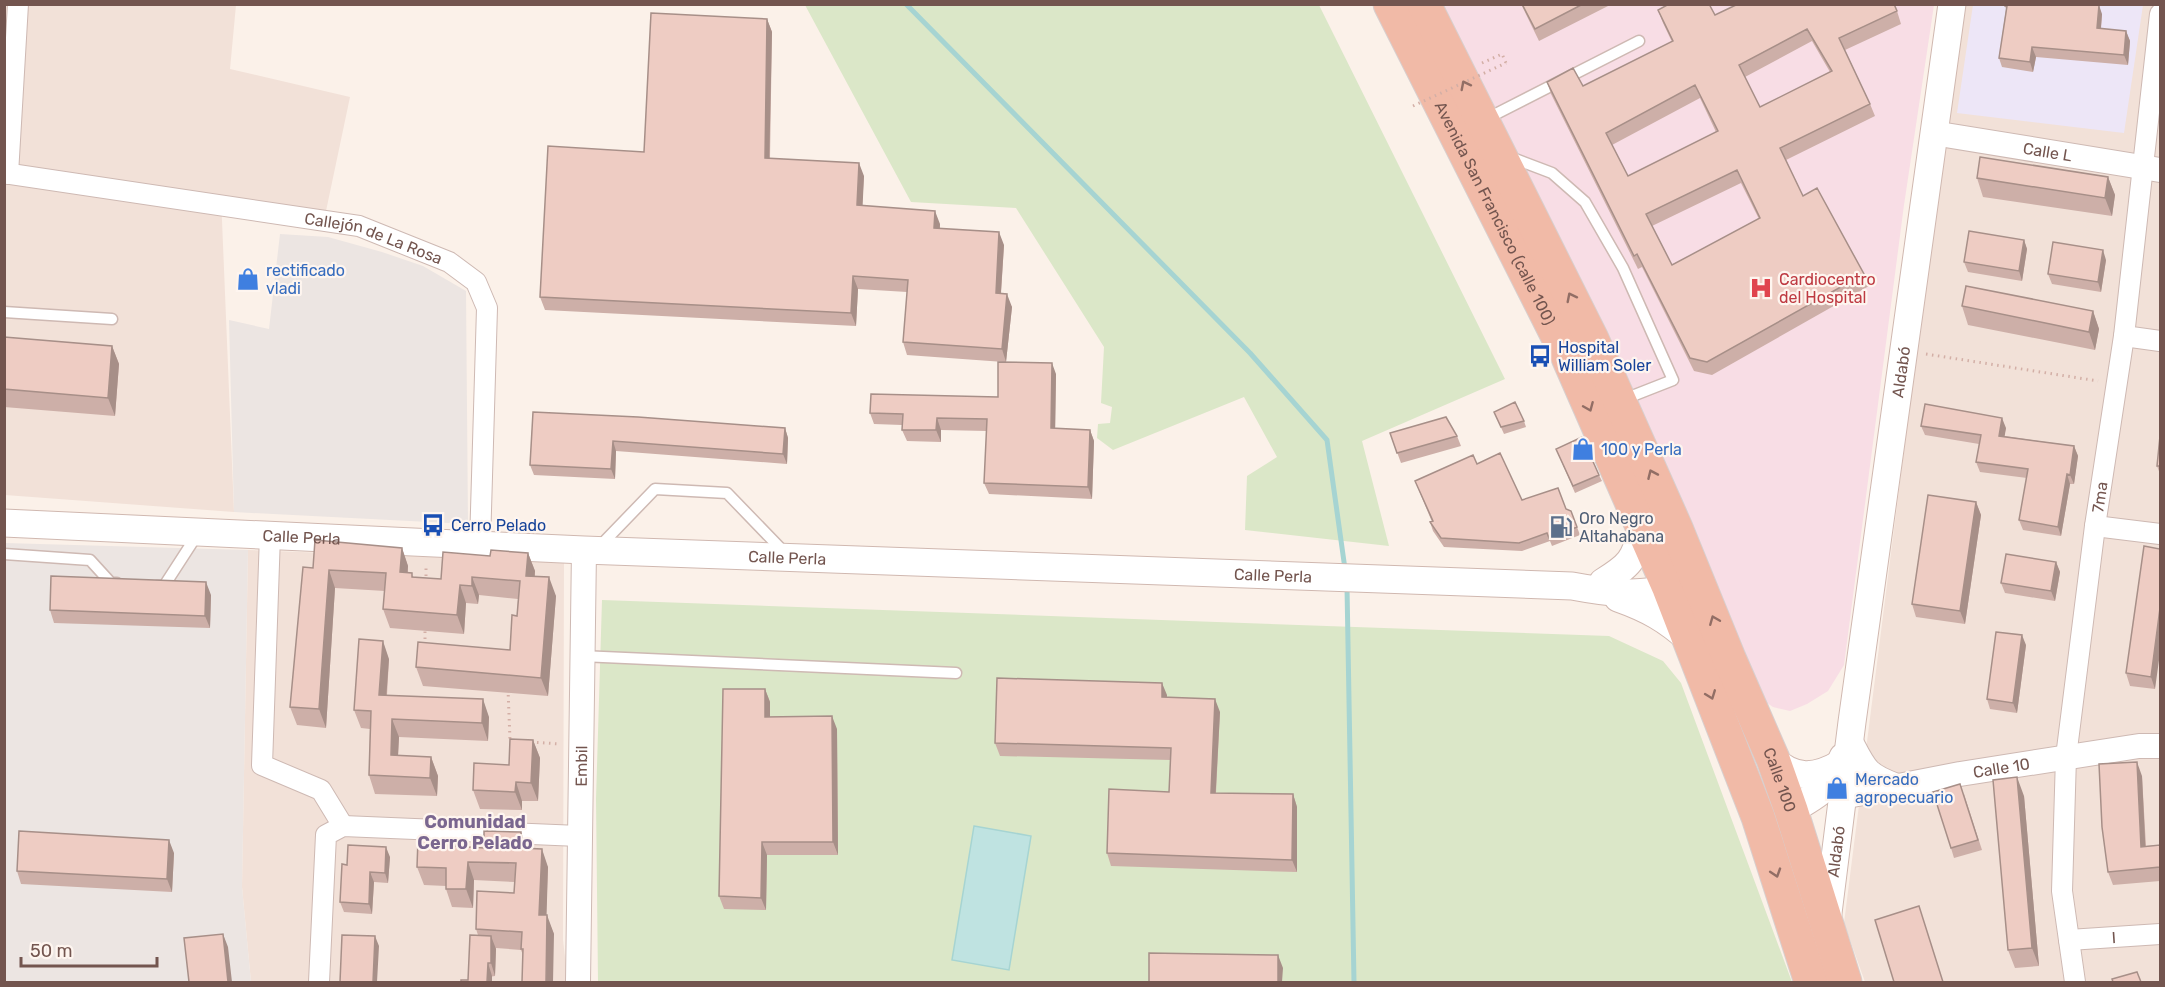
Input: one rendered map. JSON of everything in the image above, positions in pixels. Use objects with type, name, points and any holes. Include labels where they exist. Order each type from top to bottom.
[{"type":"highway","name":"Avenida San Francisco (calle 100)","points":[[1390,4],[1566,353],[1642,529],[1684,585]]},
{"type":"highway","name":"Avenida San Francisco (calle 100)","points":[[1424,4],[1592,339],[1619,401],[1684,585]]},
{"type":"highway","name":"Calle 100","points":[[1684,585],[1690,640],[1758,817],[1811,982]]},
{"type":"highway","name":"Calle 100","points":[[1684,585],[1773,759],[1845,982]]},
{"type":"highway","points":[[1758,817],[1791,810]]},
{"type":"main road","name":"Aldabó","points":[[1827,926],[1845,752],[1952,4]]},
{"type":"main road","name":"Calle Perla","points":[[4,523],[789,558],[1601,586],[1651,593],[1684,585]]},
{"type":"main road","points":[[1642,529],[1632,561],[1601,586],[1669,621],[1690,640]]},
{"type":"main road","points":[[1773,759],[1790,772],[1807,775],[1826,772],[1845,752]]},
{"type":"main road","name":"Aldabó","points":[[1791,810],[1820,795],[1845,752]]},
{"type":"main road","points":[[1791,810],[1842,797]]},
{"type":"street","points":[[6,173],[18,4]]},
{"type":"street","name":"7ma","points":[[2075,982],[2062,891],[2066,757],[2095,526],[2152,169],[2160,14]]},
{"type":"street","name":"Calle L","points":[[1933,133],[2152,169]]},
{"type":"street","name":"Callejón de La Rosa","points":[[6,173],[359,226],[449,262],[476,282],[487,309],[480,544]]},
{"type":"street","points":[[2124,336],[2160,341]]},
{"type":"street","points":[[2095,526],[2160,534]]},
{"type":"street","points":[[270,535],[262,765],[321,790],[343,826]]},
{"type":"street","name":"Embil","points":[[578,982],[581,656],[590,550]]},
{"type":"street","name":"Calle 10","points":[[1842,797],[2066,757],[2139,746],[2160,746]]},
{"type":"street","points":[[1845,752],[1861,763],[1875,778],[1897,786]]},
{"type":"street","points":[[319,982],[326,835],[343,826],[579,836]]},
{"type":"street","name":"I","points":[[2069,940],[2160,934]]},
{"type":"lane","points":[[1483,121],[1639,41]]},
{"type":"lane","points":[[1498,153],[1552,173],[1585,202],[1623,268],[1672,380],[1619,401]]},
{"type":"lane","points":[[4,312],[112,319]]},
{"type":"lane","points":[[590,550],[655,489],[727,493],[789,558]]},
{"type":"lane","points":[[4,554],[90,560],[111,583],[164,586],[199,532]]},
{"type":"lane","points":[[581,656],[956,673]]},
{"type":"path","points":[[1413,106],[1506,63],[1502,54],[1475,66]]},
{"type":"path","points":[[1903,350],[2117,384]]},
{"type":"path","points":[[426,542],[426,589]]},
{"type":"path","points":[[425,624],[425,647]]},
{"type":"path","points":[[508,685],[510,740],[580,745]]},
{"type":"shaded area","points":[[4,5],[236,5],[230,69],[350,97],[326,211],[221,196],[234,512],[5,495]]},
{"type":"shaded area","points":[[1440,5],[1934,5],[1904,205],[1844,665],[1828,691],[1807,704],[1790,711],[1773,707],[1754,694]]},
{"type":"shaded area","points":[[1965,5],[2160,5],[2160,982],[1865,982],[1844,923],[1933,222]]},
{"type":"shaded area","points":[[1973,5],[2143,5],[2124,133],[1957,113]]},
{"type":"shaded area","points":[[280,234],[328,237],[382,252],[423,266],[466,291],[468,524],[234,512],[229,320],[269,329]]},
{"type":"shaded area","points":[[5,543],[248,550],[242,887],[251,982],[5,982]]},
{"type":"shaded area","points":[[248,550],[564,562],[563,940],[568,982],[251,982],[242,887]]},
{"type":"green space","points":[[805,5],[1319,5],[1505,379],[1362,441],[1389,546],[1245,530],[1247,476],[1277,457],[1244,397],[1113,450],[1097,438],[1098,424],[1110,423],[1112,407],[1101,403],[1104,347],[1016,208],[911,202]]},
{"type":"green space","points":[[602,600],[1609,636],[1663,661],[1681,683],[1792,982],[598,982],[596,799]]},
{"type":"water","points":[[974,826],[1031,836],[1009,970],[952,960]]},
{"type":"building","points":[[1522,4],[1583,4],[1535,29]]},
{"type":"building","points":[[1669,4],[1709,4],[1715,15],[1738,4],[1894,4],[1897,11],[1839,38],[1870,104],[1780,148],[1803,196],[1817,188],[1864,274],[1707,362],[1690,358],[1637,254],[1634,256],[1547,82],[1573,68],[1583,86],[1673,41],[1658,10]],"holes":[[[1807,29],[1832,71],[1760,107],[1739,65]],[[1695,85],[1718,131],[1628,176],[1606,133]],[[1737,170],[1760,218],[1672,265],[1646,214]]]},
{"type":"building","points":[[2005,4],[2099,5],[2097,28],[2126,31],[2124,55],[2032,47],[2030,62],[1999,58],[2007,6]]},
{"type":"building","points":[[651,13],[767,19],[765,158],[859,163],[857,205],[935,211],[934,228],[999,232],[996,293],[1007,294],[1002,349],[903,342],[908,280],[853,276],[851,313],[540,297],[548,146],[644,152]]},
{"type":"building","points":[[1980,157],[2108,177],[2105,198],[1977,178]]},
{"type":"building","points":[[1969,231],[2024,240],[2019,271],[1964,262]]},
{"type":"building","points":[[2053,242],[2103,250],[2098,282],[2048,274]]},
{"type":"building","points":[[1966,286],[2093,311],[2089,332],[1962,306]]},
{"type":"building","points":[[4,337],[112,346],[108,398],[4,389]]},
{"type":"building","points":[[998,362],[1052,363],[1051,428],[1090,430],[1088,487],[984,483],[987,419],[937,418],[936,430],[902,430],[903,414],[870,413],[871,394],[998,397]]},
{"type":"building","points":[[1515,402],[1524,421],[1501,427],[1494,412]]},
{"type":"building","points":[[1925,404],[2002,418],[1999,436],[2074,446],[2058,527],[2019,520],[2028,469],[1976,462],[1981,435],[1921,426]]},
{"type":"building","points":[[533,412],[785,428],[783,454],[613,441],[611,469],[530,465]]},
{"type":"building","points":[[1446,417],[1457,436],[1397,453],[1390,433]]},
{"type":"building","points":[[2160,436],[2160,466],[2157,466]]},
{"type":"building","points":[[1582,437],[1599,475],[1573,486],[1556,449]]},
{"type":"building","points":[[1500,453],[1522,500],[1558,488],[1566,509],[1571,511],[1577,527],[1549,538],[1547,533],[1519,543],[1441,538],[1430,522],[1433,521],[1415,481],[1473,455],[1477,464]]},
{"type":"building","points":[[1928,495],[1976,502],[1960,611],[1912,604]]},
{"type":"building","points":[[315,540],[402,548],[400,572],[412,573],[412,577],[441,579],[443,552],[490,556],[491,550],[528,553],[526,576],[549,577],[541,678],[416,667],[418,642],[510,650],[512,615],[517,616],[520,581],[472,577],[472,586],[460,585],[457,615],[383,609],[386,573],[329,570],[319,709],[290,707],[303,567],[313,568]]},
{"type":"building","points":[[2144,546],[2160,549],[2160,608],[2151,677],[2126,673]]},
{"type":"building","points":[[2006,554],[2056,562],[2051,591],[2001,583]]},
{"type":"building","points":[[51,576],[206,582],[205,616],[50,610]]},
{"type":"building","points":[[1996,632],[2022,635],[2013,703],[1987,699]]},
{"type":"building","points":[[359,639],[383,641],[379,695],[483,699],[482,723],[392,719],[391,755],[431,757],[430,778],[369,775],[371,711],[354,710]]},
{"type":"building","points":[[997,678],[1162,683],[1162,697],[1215,699],[1211,793],[1293,794],[1292,860],[1107,853],[1109,789],[1169,792],[1171,748],[995,743]]},
{"type":"building","points":[[723,689],[765,689],[765,717],[832,716],[833,842],[762,842],[761,898],[719,896]]},
{"type":"building","points":[[510,739],[533,740],[531,783],[516,782],[515,792],[473,790],[474,763],[509,765]]},
{"type":"building","points":[[2137,762],[2141,847],[2160,845],[2160,867],[2108,872],[2102,827],[2099,764]]},
{"type":"building","points":[[2017,777],[2032,948],[2008,950],[1993,780]]},
{"type":"building","points":[[1960,784],[1978,840],[1951,848],[1933,792]]},
{"type":"building","points":[[19,831],[169,840],[167,879],[17,871]]},
{"type":"building","points":[[484,831],[521,832],[520,848],[542,849],[539,915],[547,915],[546,982],[522,982],[522,932],[476,929],[477,891],[514,893],[516,863],[468,862],[466,889],[446,889],[446,868],[417,867],[418,839],[455,841],[454,846],[484,848]]},
{"type":"building","points":[[348,845],[386,847],[385,873],[370,872],[369,904],[340,902],[342,864],[347,865]]},
{"type":"building","points":[[1919,906],[1943,982],[1894,982],[1875,920]]},
{"type":"building","points":[[223,934],[228,982],[189,982],[184,938]]},
{"type":"building","points":[[342,935],[375,936],[373,982],[340,982]]},
{"type":"building","points":[[470,935],[491,936],[491,963],[488,963],[487,982],[461,982],[461,980],[468,980]]},
{"type":"building","points":[[1149,953],[1278,955],[1278,982],[1149,982]]},
{"type":"building","points":[[2137,972],[2141,982],[2113,982],[2112,979]]},
{"type":"waterway","points":[[906,4],[1250,353],[1327,440],[1345,569]]},
{"type":"waterway","points":[[1347,587],[1354,982]]},
{"type":"place","name":"rectificado vladi","points":[[248,279]]},
{"type":"place","name":"Cardiocentro del Hospital","points":[[1761,288]]},
{"type":"place","name":"Hospital William Soler","points":[[1540,356]]},
{"type":"place","name":"100 y Perla","points":[[1583,449]]},
{"type":"place","name":"Cerro Pelado","points":[[433,525]]},
{"type":"place","name":"Oro Negro Altahabana","points":[[1561,527]]},
{"type":"place","name":"Mercado agropecuario","points":[[1837,788]]},
{"type":"district","name":"Comunidad Cerro Pelado","points":[[475,832]]}]
